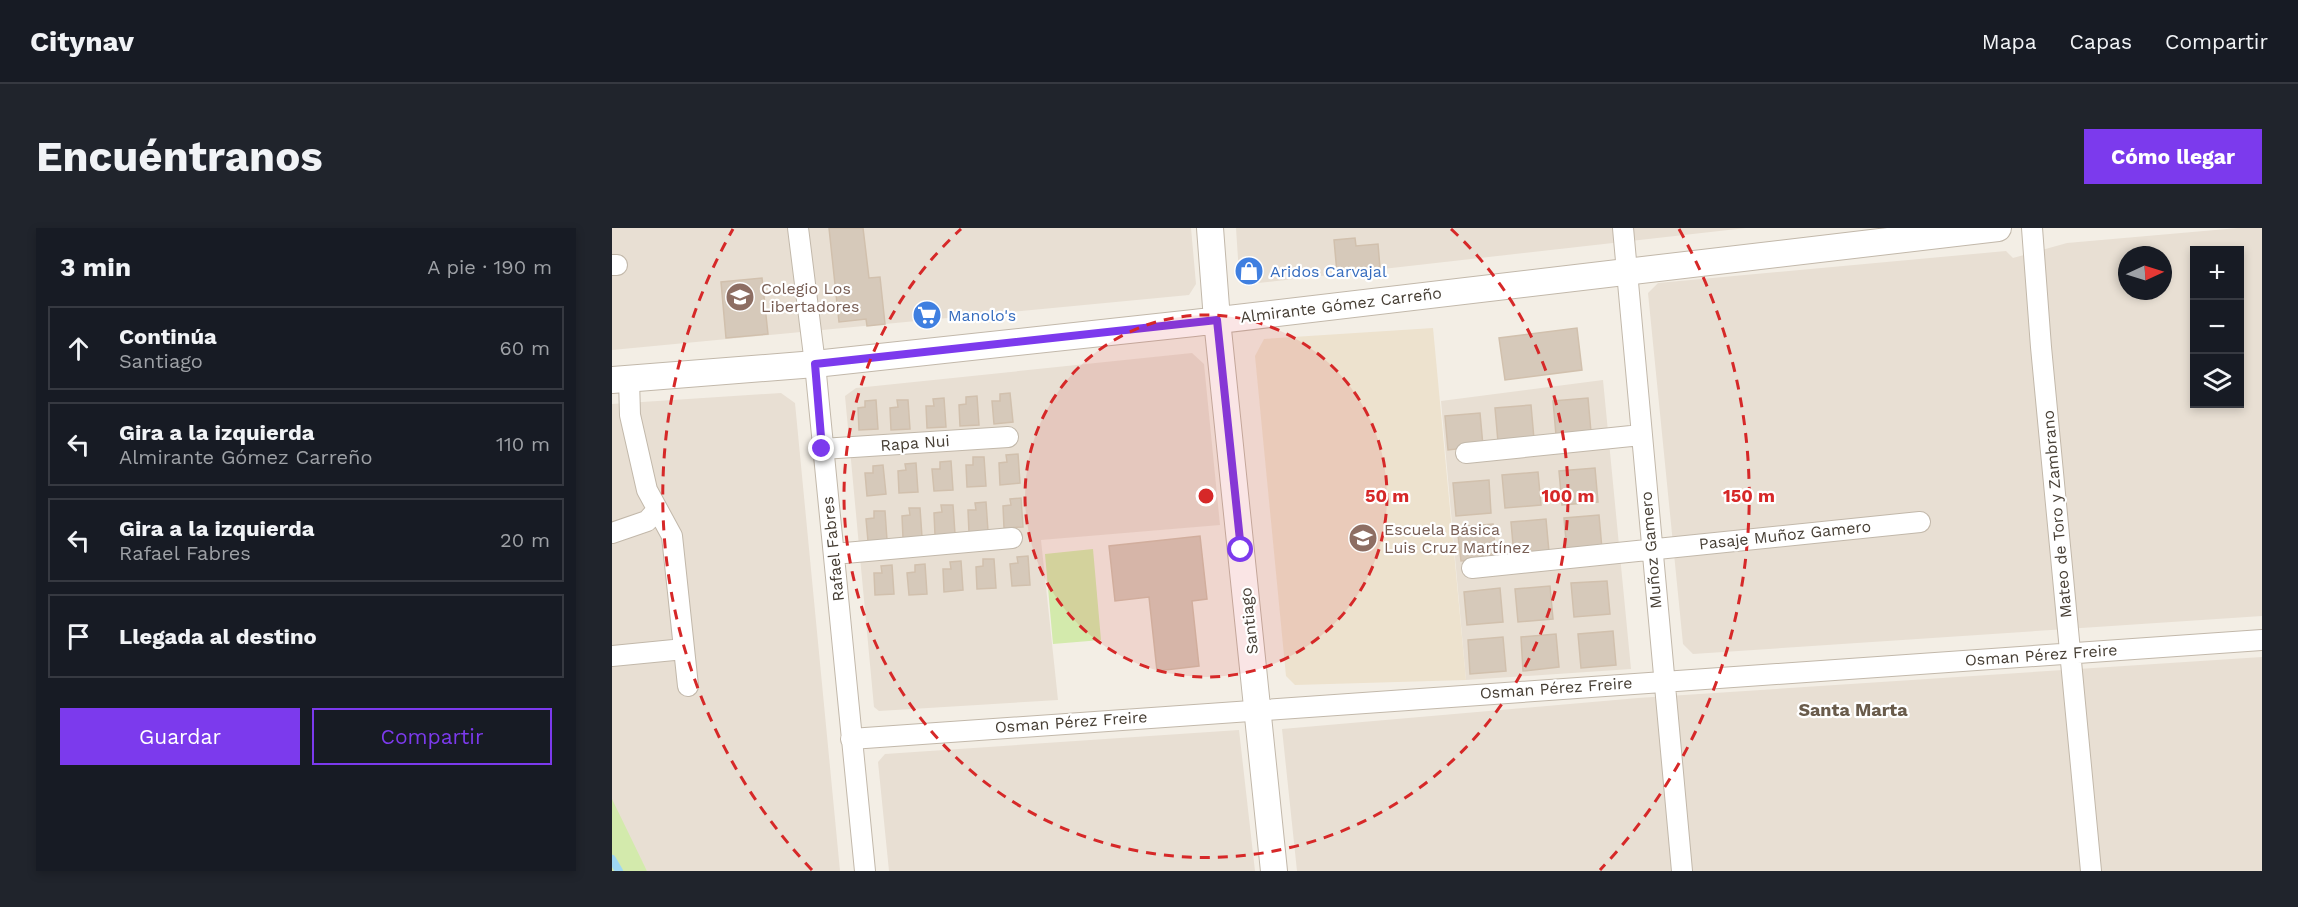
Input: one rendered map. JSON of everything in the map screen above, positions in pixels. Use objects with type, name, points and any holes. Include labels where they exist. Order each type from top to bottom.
[{"type":"street","name":"Rafael Fabres","points":[[798,228],[815,364],[865,871]]},
{"type":"street","name":"Santiago","points":[[1210,228],[1217,320],[1274,871]]},
{"type":"street","name":"Muñoz Gamero","points":[[1623,228],[1682,871]]},
{"type":"street","name":"Almirante Gómez Carreño","points":[[621,380],[815,364],[1217,320],[1627,272],[1880,235],[1998,228]]},
{"type":"street","name":"Mateo de Toro y Zambrano","points":[[2032,228],[2091,871]]},
{"type":"street","points":[[621,380],[646,490],[672,536],[688,686]]},
{"type":"street","points":[[1466,453],[1641,435]]},
{"type":"street","name":"Rapa Nui","points":[[822,449],[1008,437]]},
{"type":"street","points":[[612,532],[647,521],[656,511]]},
{"type":"street","name":"Pasaje Muñoz Gamero","points":[[1472,568],[1920,522]]},
{"type":"street","points":[[834,554],[1012,538]]},
{"type":"street","name":"Osman Pérez Freire","points":[[851,739],[1258,708],[2262,639]]},
{"type":"street","points":[[612,656],[684,649]]},
{"type":"shaded area","points":[[612,228],[1191,228],[1196,284],[1189,295],[612,350]]},
{"type":"shaded area","points":[[1236,228],[1746,228],[1249,284],[1239,274]]},
{"type":"shaded area","points":[[2238,228],[2262,228],[2262,616],[1693,654],[1683,644],[1648,293],[1658,283],[2006,251],[2013,258],[2067,243]]},
{"type":"shaded area","name":"Escuela Básica Luis Cruz Martínez","points":[[1433,328],[1466,680],[1295,685],[1286,676],[1255,356],[1264,339]]},
{"type":"shaded area","points":[[1192,353],[1204,364],[1220,525],[1041,540],[1058,700],[879,711],[874,707],[845,396],[856,388]]},
{"type":"shaded area","points":[[1603,380],[1631,669],[1466,680],[1441,401]]},
{"type":"shaded area","points":[[781,393],[795,403],[840,871],[647,871],[612,806],[612,404]]},
{"type":"shaded area","points":[[2262,657],[2262,871],[1297,871],[1282,729],[1638,698]]},
{"type":"shaded area","points":[[1239,730],[1255,871],[889,871],[878,762],[885,754]]},
{"type":"green space","points":[[1093,549],[1101,640],[1053,644],[1045,554]]},
{"type":"green space","points":[[612,799],[647,871],[612,871]]},
{"type":"building","points":[[829,228],[863,228],[869,278],[880,277],[885,324],[867,326],[866,319],[839,322]]},
{"type":"building","points":[[1355,238],[1356,246],[1378,244],[1380,268],[1337,273],[1334,240]]},
{"type":"building","points":[[762,278],[768,334],[726,338],[721,282]]},
{"type":"building","points":[[1577,328],[1582,370],[1505,380],[1499,338]]},
{"type":"building","points":[[1010,393],[1013,422],[994,424],[992,401],[1000,401],[1000,394]]},
{"type":"building","points":[[977,396],[979,425],[960,426],[959,405],[966,404],[966,397]]},
{"type":"building","points":[[944,398],[946,427],[927,428],[926,406],[934,406],[933,399]]},
{"type":"building","points":[[1588,398],[1591,432],[1556,435],[1553,401]]},
{"type":"building","points":[[876,400],[878,429],[859,430],[858,408],[865,407],[865,401]]},
{"type":"building","points":[[897,400],[908,400],[910,429],[891,430],[890,408],[898,407]]},
{"type":"building","points":[[1531,405],[1534,439],[1498,442],[1495,408]]},
{"type":"building","points":[[1480,413],[1483,446],[1448,450],[1445,416]]},
{"type":"building","points":[[1018,454],[1020,483],[1000,485],[999,463],[1007,462],[1006,455]]},
{"type":"building","points":[[973,457],[984,457],[986,486],[967,487],[966,465],[973,465]]},
{"type":"building","points":[[951,461],[953,490],[934,491],[932,469],[940,469],[940,462]]},
{"type":"building","points":[[916,463],[918,492],[899,493],[898,471],[906,470],[905,464]]},
{"type":"building","points":[[883,465],[886,494],[867,496],[865,473],[873,473],[873,466]]},
{"type":"building","points":[[1595,468],[1598,502],[1562,505],[1559,471]]},
{"type":"building","points":[[1538,472],[1541,505],[1505,508],[1502,475]]},
{"type":"building","points":[[1489,480],[1491,513],[1456,516],[1453,483]]},
{"type":"building","points":[[1021,498],[1023,527],[1004,528],[1003,506],[1011,505],[1010,499]]},
{"type":"building","points":[[986,502],[988,531],[969,533],[968,510],[976,510],[975,503]]},
{"type":"building","points":[[941,505],[953,505],[955,534],[935,535],[934,513],[942,512]]},
{"type":"building","points":[[909,508],[920,508],[922,537],[903,538],[902,516],[910,515]]},
{"type":"building","points":[[874,511],[885,511],[887,540],[868,541],[866,519],[874,518]]},
{"type":"building","points":[[1599,515],[1602,549],[1567,552],[1564,518]]},
{"type":"building","points":[[1546,519],[1549,552],[1514,556],[1511,522]]},
{"type":"building","points":[[1493,524],[1496,558],[1461,561],[1457,527]]},
{"type":"building","points":[[1200,536],[1207,599],[1192,601],[1199,666],[1157,671],[1149,597],[1115,601],[1109,546]]},
{"type":"building","points":[[1028,556],[1030,585],[1012,586],[1010,564],[1018,563],[1017,557]]},
{"type":"building","points":[[983,559],[994,559],[996,588],[977,589],[976,567],[983,566]]},
{"type":"building","points":[[961,561],[963,590],[944,592],[943,569],[951,569],[950,562]]},
{"type":"building","points":[[925,564],[927,594],[909,595],[907,573],[915,572],[915,565]]},
{"type":"building","points":[[892,565],[894,594],[875,595],[874,573],[882,573],[881,566]]},
{"type":"building","points":[[1607,581],[1610,614],[1574,617],[1571,583]]},
{"type":"building","points":[[1550,586],[1553,619],[1518,622],[1515,589]]},
{"type":"building","points":[[1500,588],[1503,622],[1467,625],[1464,592]]},
{"type":"building","points":[[1613,631],[1616,665],[1581,668],[1578,634]]},
{"type":"building","points":[[1556,634],[1559,667],[1523,671],[1521,637]]},
{"type":"building","points":[[1503,637],[1506,671],[1470,674],[1468,640]]},
{"type":"waterway","points":[[612,859],[619,871]]},
{"type":"place","name":"Aridos Carvajal","points":[[1249,271]]},
{"type":"place","name":"Colegio Los Libertadores","points":[[740,297]]},
{"type":"place","name":"Manolo's","points":[[927,315]]},
{"type":"place","name":"Escuela Básica Luis Cruz Martínez","points":[[1363,538]]},
{"type":"district","name":"Santa Marta","points":[[1853,709]]},
{"type":"route","points":[[822,449],[815,364],[1217,320],[1241,550]]}]
